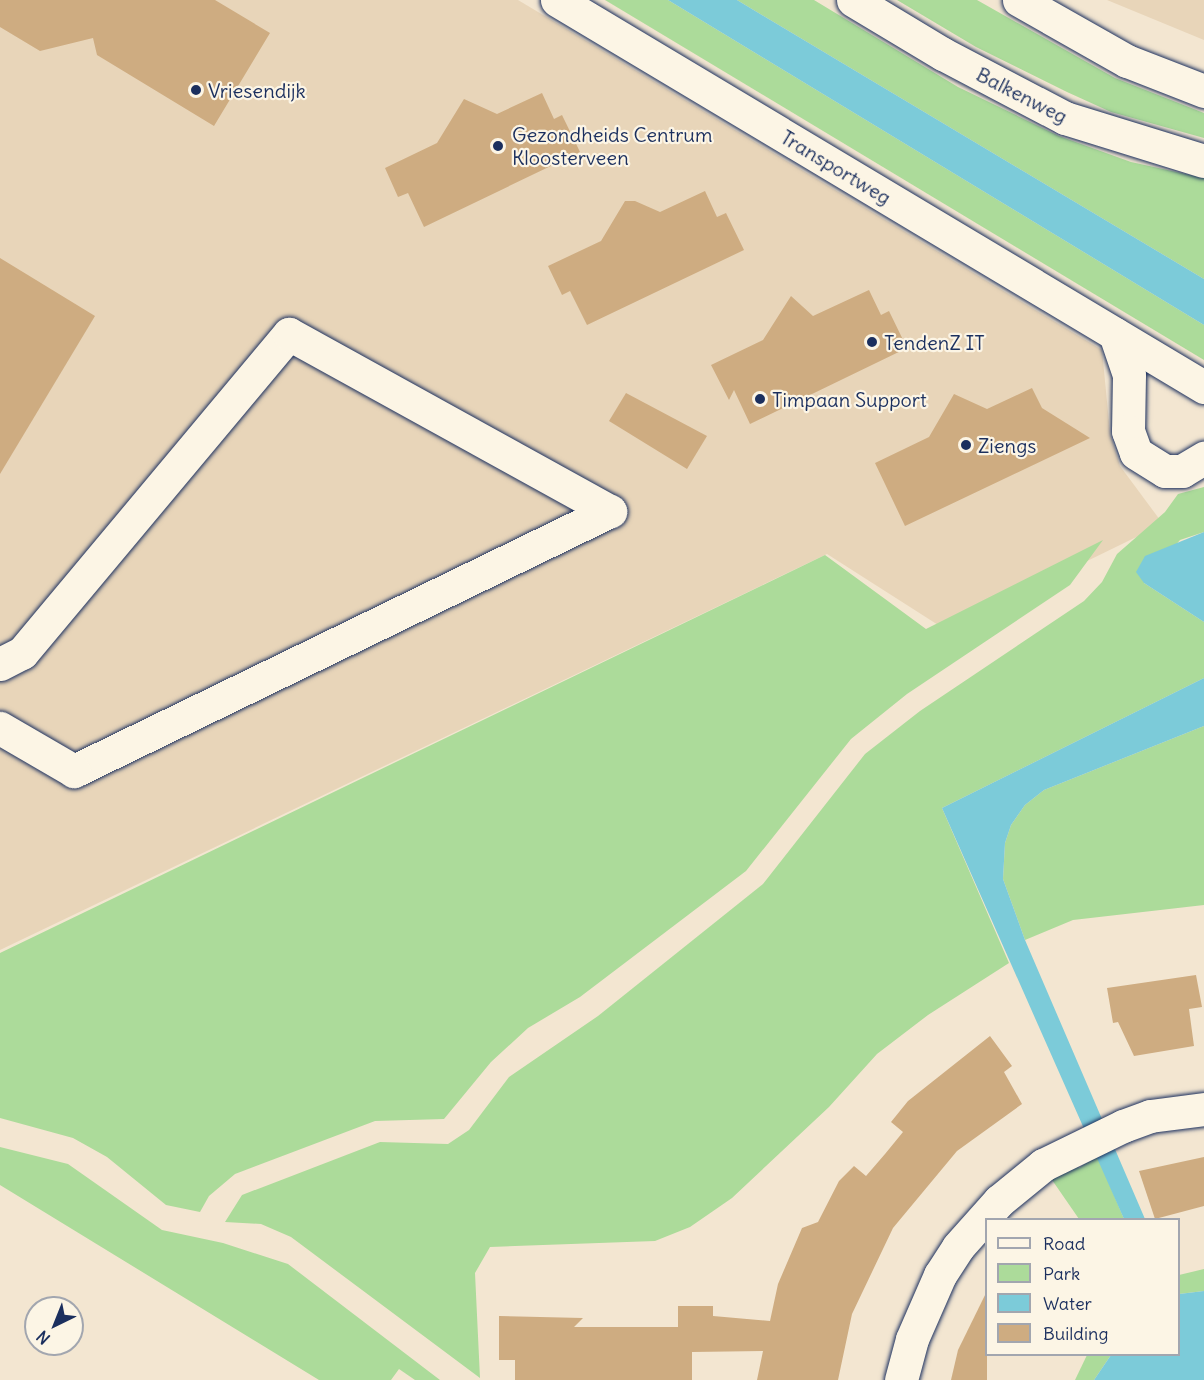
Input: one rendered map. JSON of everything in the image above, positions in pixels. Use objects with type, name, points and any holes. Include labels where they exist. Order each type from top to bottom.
[{"type":"street","name":"Transportweg","points":[[557,0],[1204,387]]},
{"type":"street","name":"Balkenweg","points":[[853,0],[952,59],[1065,118],[1204,161]]},
{"type":"street","points":[[1019,0],[1127,61],[1204,91]]},
{"type":"street","points":[[0,664],[22,653],[289,334],[610,511],[74,771],[0,728]]},
{"type":"street","points":[[1114,334],[1129,375],[1128,431],[1137,453],[1165,471],[1182,471],[1204,458]]},
{"type":"street","points":[[986,1218],[1018,1185],[1043,1165],[1123,1126],[1150,1116],[1204,1109]]},
{"type":"street","points":[[902,1380],[924,1309],[958,1247],[985,1219]]},
{"type":"shaded area","points":[[0,0],[518,0],[1102,350],[1110,433],[1120,466],[1163,524],[946,630],[827,554],[0,950]]},
{"type":"shaded area","points":[[1107,0],[1204,0],[1204,40]]},
{"type":"green space","points":[[605,0],[668,0],[1204,325],[1204,360]]},
{"type":"green space","points":[[737,0],[814,0],[958,87],[1059,136],[1131,162],[1204,178],[1204,279]]},
{"type":"green space","points":[[897,0],[977,0],[1115,78],[1204,113],[1204,138],[1111,112],[976,47]]},
{"type":"green space","points":[[1204,487],[1204,532],[1180,540],[1144,583],[1204,622],[1204,678],[942,808],[1009,963],[928,1015],[877,1054],[829,1107],[732,1198],[690,1227],[655,1241],[490,1247],[475,1273],[480,1378],[291,1237],[261,1224],[225,1222],[242,1195],[380,1142],[448,1144],[469,1130],[509,1077],[598,1016],[763,884],[865,754],[920,711],[1084,601],[1102,582],[1117,554],[1165,512],[1178,494]]},
{"type":"green space","points":[[1103,540],[1070,585],[907,694],[851,739],[746,871],[580,997],[528,1028],[491,1062],[444,1119],[375,1121],[235,1174],[209,1196],[200,1212],[166,1205],[107,1157],[73,1138],[0,1118],[0,953],[825,555],[926,629]]},
{"type":"green space","points":[[1204,726],[1204,905],[1073,920],[1025,940],[1003,879],[1005,843],[1011,825],[1025,805],[1044,790]]},
{"type":"green space","points":[[0,1147],[68,1164],[162,1230],[223,1243],[288,1264],[440,1380],[415,1380],[399,1369],[391,1380],[319,1380],[0,1185]]},
{"type":"green space","points":[[1097,1155],[1124,1218],[1078,1218],[1050,1177],[1076,1162],[1079,1168]]},
{"type":"green space","points":[[1204,1269],[1204,1291],[1180,1294],[1180,1275]]},
{"type":"green space","points":[[1087,1356],[1110,1356],[1094,1380],[1075,1380]]},
{"type":"water","points":[[668,0],[737,0],[1204,279],[1204,325]]},
{"type":"water","points":[[1204,532],[1204,622],[1144,583],[1136,572],[1145,556]]},
{"type":"water","points":[[1204,678],[1204,726],[1044,790],[1025,805],[1011,825],[1005,843],[1003,879],[1025,940],[1145,1218],[1124,1218],[942,808]]},
{"type":"water","points":[[1204,1291],[1204,1380],[1094,1380],[1110,1356],[1180,1356],[1180,1294]]},
{"type":"building","name":"Vriesendijk","points":[[0,0],[215,0],[270,33],[214,126],[97,55],[93,38],[40,51],[0,27]]},
{"type":"building","points":[[542,93],[554,119],[562,115],[580,152],[424,227],[408,193],[398,197],[385,168],[437,143],[464,99],[497,114]]},
{"type":"building","points":[[705,191],[717,217],[726,213],[744,250],[587,325],[570,291],[562,295],[548,266],[601,241],[625,201],[635,201],[660,212]]},
{"type":"building","points":[[0,258],[95,316],[0,474]]},
{"type":"building","points":[[869,290],[881,315],[889,311],[907,348],[750,424],[734,390],[729,400],[711,365],[763,340],[791,296],[813,316]]},
{"type":"building","points":[[1032,388],[1042,408],[1090,438],[905,526],[875,463],[929,437],[954,394],[987,409]]},
{"type":"building","points":[[626,393],[707,436],[687,469],[609,421]]},
{"type":"building","points":[[1196,975],[1202,1007],[1189,1009],[1194,1046],[1134,1056],[1118,1022],[1113,1023],[1107,988]]},
{"type":"building","points":[[990,1036],[1012,1066],[1004,1072],[1022,1104],[957,1151],[893,1228],[852,1314],[838,1380],[757,1380],[763,1351],[692,1352],[692,1380],[515,1380],[515,1360],[499,1360],[499,1316],[583,1318],[574,1327],[678,1327],[678,1306],[713,1306],[713,1316],[770,1321],[778,1284],[802,1228],[818,1222],[839,1181],[854,1166],[866,1176],[885,1154],[903,1132],[891,1122],[908,1101]]},
{"type":"building","points":[[1204,1157],[1204,1206],[1155,1218],[1139,1171]]},
{"type":"building","points":[[985,1295],[987,1380],[951,1380],[958,1350]]},
{"type":"place","name":"Vriesendijk","points":[[196,90]]},
{"type":"place","name":"Gezondheids Centrum Kloosterveen","points":[[498,146]]},
{"type":"place","name":"TendenZ IT","points":[[872,342]]},
{"type":"place","name":"Timpaan Support","points":[[760,399]]},
{"type":"place","name":"Ziengs","points":[[966,445]]}]
